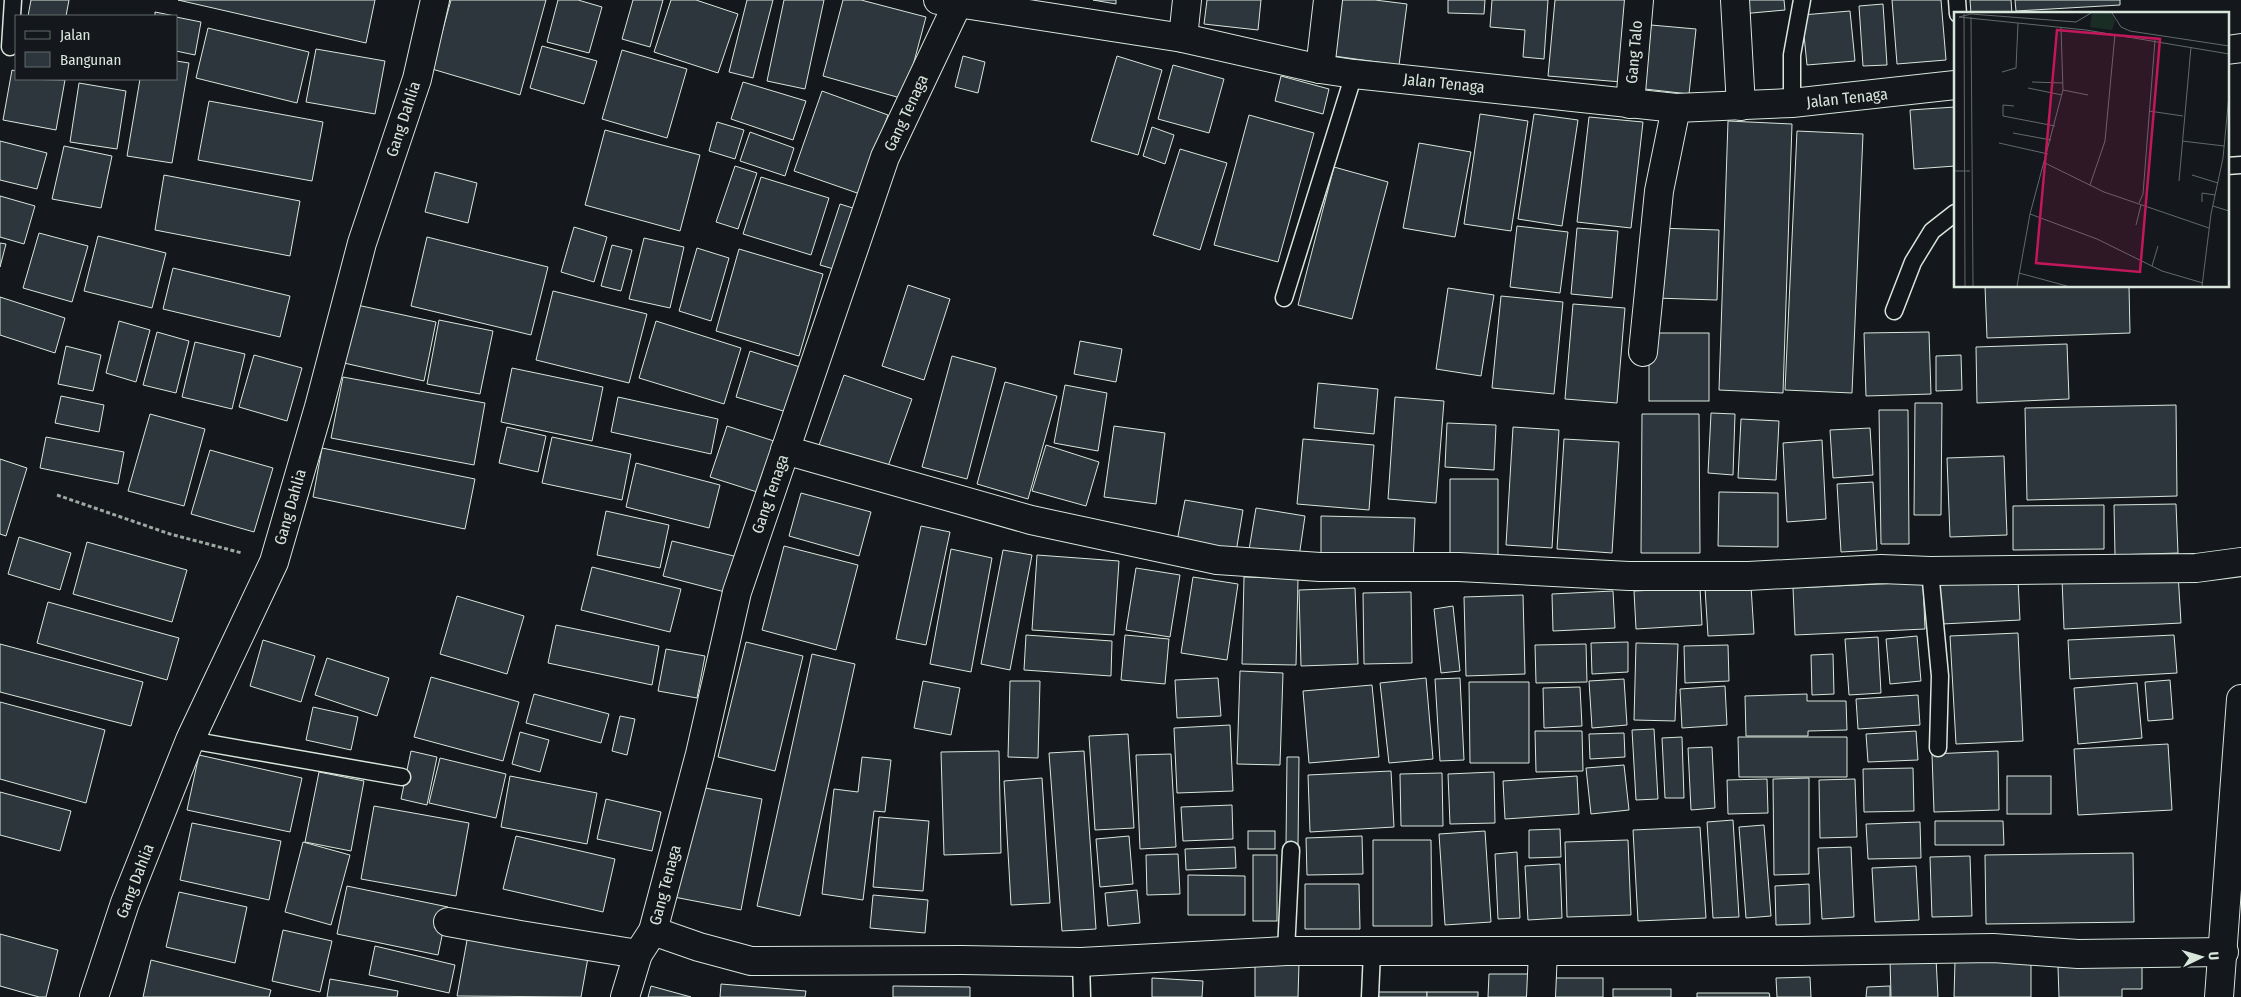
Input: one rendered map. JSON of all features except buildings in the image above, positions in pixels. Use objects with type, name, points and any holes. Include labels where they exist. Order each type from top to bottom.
[{"type":"main road","name":"Gang Dahlia","points":[[94,997],[124,903],[190,740],[274,562],[316,416],[362,243],[417,80],[435,0]]},
{"type":"main road","points":[[1183,38],[1187,0]]},
{"type":"main road","points":[[1320,69],[1328,0]]},
{"type":"main road","name":"Gang Talo","points":[[1630,104],[1639,0]]},
{"type":"main road","points":[[1735,0],[1741,106]]},
{"type":"main road","name":"Jalan Tenaga","points":[[947,2],[1047,8],[1320,69],[1354,74],[1676,108],[1792,104],[1954,85]]},
{"type":"main road","name":"Gang Tenaga","points":[[625,997],[646,943],[700,754],[737,592],[886,158],[947,2]]},
{"type":"main road","points":[[2228,50],[2241,48]]},
{"type":"main road","points":[[1643,352],[1659,191],[1676,108]]},
{"type":"main road","points":[[785,450],[1031,520],[1218,560],[1320,567],[1459,567],[1629,576],[1748,576],[1881,569],[1930,571],[2196,568],[2241,562]]},
{"type":"main road","points":[[2220,997],[2241,699]]},
{"type":"main road","points":[[448,922],[520,936],[699,948],[751,961],[962,960],[1081,962],[1286,951],[1801,951],[1993,948],[2078,954],[2224,952]]},
{"type":"main road","points":[[1541,997],[1543,951]]},
{"type":"lane","points":[[10,47],[12,0]]},
{"type":"lane","points":[[1792,104],[1792,55],[1802,0]]},
{"type":"lane","points":[[1284,298],[1354,74]]},
{"type":"lane","points":[[2228,166],[2241,165]]},
{"type":"lane","points":[[1894,312],[1913,262],[1932,231],[1954,214]]},
{"type":"lane","points":[[1930,571],[1940,676],[1938,748]]},
{"type":"lane","points":[[190,740],[402,777]]},
{"type":"lane","points":[[1286,951],[1291,850]]},
{"type":"lane","points":[[1370,997],[1372,951]]},
{"type":"lane","points":[[1081,962],[1082,997]]},
{"type":"path","points":[[57,495],[170,534],[274,562]]}]
